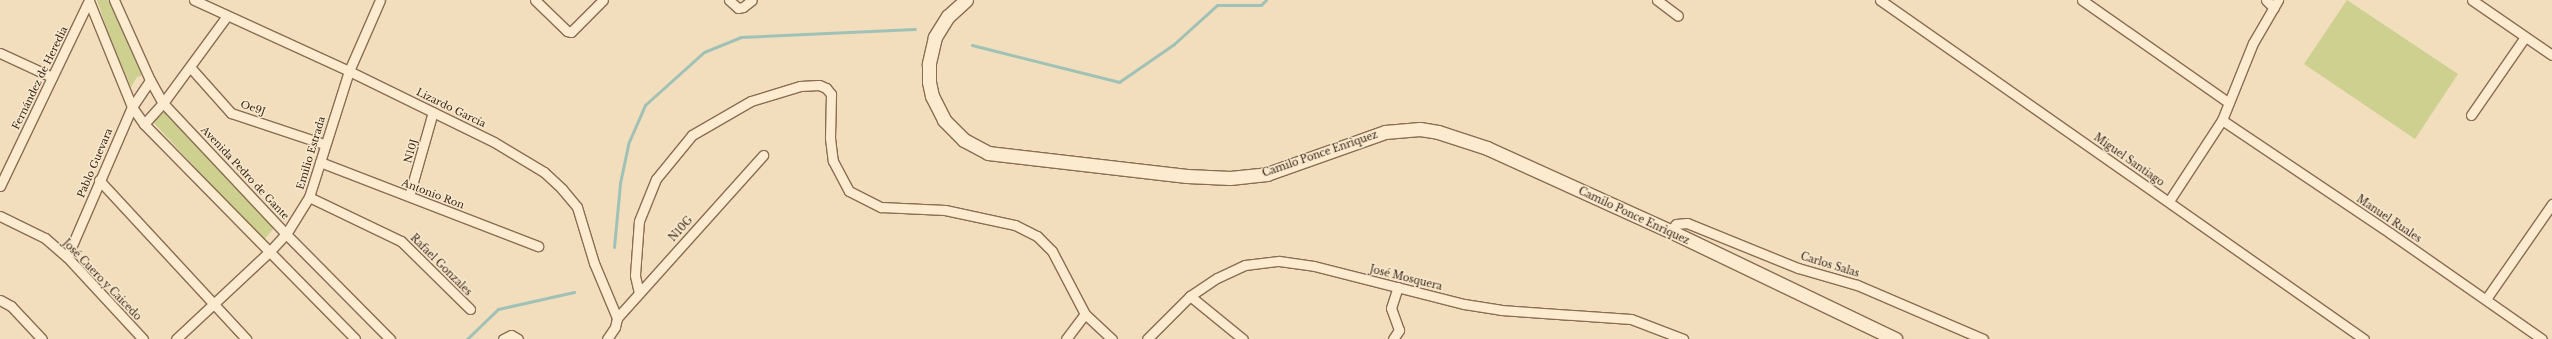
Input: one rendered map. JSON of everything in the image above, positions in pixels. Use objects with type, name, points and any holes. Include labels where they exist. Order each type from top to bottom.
[{"type":"main road","name":"Camilo Ponce Enrìquez","points":[[966,0],[948,16],[935,37],[928,64],[929,82],[932,96],[944,120],[964,140],[988,152],[1187,176],[1230,178],[1267,174],[1385,132],[1420,129],[1444,133],[1486,148],[1670,232],[1895,339]]},
{"type":"street","points":[[89,0],[132,106],[144,124],[355,339]]},
{"type":"street","name":"Fernández de Heredia","points":[[0,186],[89,0]]},
{"type":"street","name":"Avenida Pedro de Gante","points":[[114,0],[150,80],[163,103],[286,234],[390,339]]},
{"type":"street","name":"Lizardo García","points":[[194,0],[433,112],[494,142],[544,172],[562,188],[577,207],[594,263],[617,318]]},
{"type":"street","name":"Emilio Estrada","points":[[176,339],[270,251],[286,234],[309,197],[324,144],[348,71],[380,0]]},
{"type":"street","points":[[535,0],[567,31],[575,29],[603,0]]},
{"type":"street","points":[[729,0],[738,8],[744,7],[752,0]]},
{"type":"street","points":[[1657,0],[1678,16]]},
{"type":"street","name":"Miguel Santiago","points":[[1880,0],[2364,339]]},
{"type":"street","points":[[2082,0],[2230,103]]},
{"type":"street","points":[[2169,201],[2222,120],[2253,43],[2276,4],[2266,0]]},
{"type":"street","points":[[2472,0],[2552,55]]},
{"type":"street","points":[[144,124],[163,103],[228,16]]},
{"type":"street","points":[[2471,115],[2525,37]]},
{"type":"street","points":[[0,53],[52,77]]},
{"type":"street","name":"Oe9J","points":[[190,68],[231,113],[324,144]]},
{"type":"street","name":"Pablo Guevara","points":[[67,257],[132,106],[150,80]]},
{"type":"street","points":[[639,293],[634,275],[639,221],[656,179],[692,135],[751,100],[800,86],[819,85],[826,88],[831,94],[830,138],[833,161],[850,191],[882,208],[944,210],[1014,225],[1037,236],[1052,251],[1085,314],[1112,339]]},
{"type":"street","name":"N10J","points":[[409,196],[433,112]]},
{"type":"street","name":"Manuel Ruales","points":[[2222,120],[2486,299],[2542,339]]},
{"type":"street","name":"N10G","points":[[607,339],[615,327],[617,318],[763,155]]},
{"type":"street","name":"Antonio Ron","points":[[320,162],[538,246]]},
{"type":"street","points":[[99,180],[246,339]]},
{"type":"street","name":"Rafael Gonzales","points":[[309,197],[397,238],[470,309]]},
{"type":"street","points":[[2486,299],[2552,204]]},
{"type":"street","name":"José Cuero y Caicedo","points":[[0,216],[45,238],[67,257],[143,339]]},
{"type":"street","name":"Carlos Salas","points":[[1670,232],[1676,224],[1687,223],[1798,268],[1857,285],[1983,339]]},
{"type":"street","name":"José Mosquera","points":[[1147,339],[1190,296],[1218,278],[1245,265],[1279,261],[1314,266],[1464,304],[1501,310],[1630,319],[1683,339]]},
{"type":"street","points":[[1393,339],[1399,330],[1391,308],[1398,287]]},
{"type":"street","points":[[1190,296],[1243,339]]},
{"type":"street","points":[[0,300],[11,306],[42,339]]},
{"type":"street","points":[[1066,339],[1085,314]]},
{"type":"street","points":[[503,339],[511,335],[518,339]]},
{"type":"green space","points":[[97,0],[110,0],[145,75],[137,77],[131,87],[111,41]]},
{"type":"green space","points":[[2347,0],[2458,74],[2415,139],[2304,64]]},
{"type":"green space","points":[[166,110],[274,228],[263,241],[153,122]]},
{"type":"waterway","points":[[972,45],[1119,82],[1174,44],[1217,5],[1261,5],[1266,0]]},
{"type":"waterway","points":[[614,247],[620,183],[628,144],[645,105],[704,52],[741,37],[915,29]]},
{"type":"waterway","points":[[467,339],[498,309],[574,292]]}]
